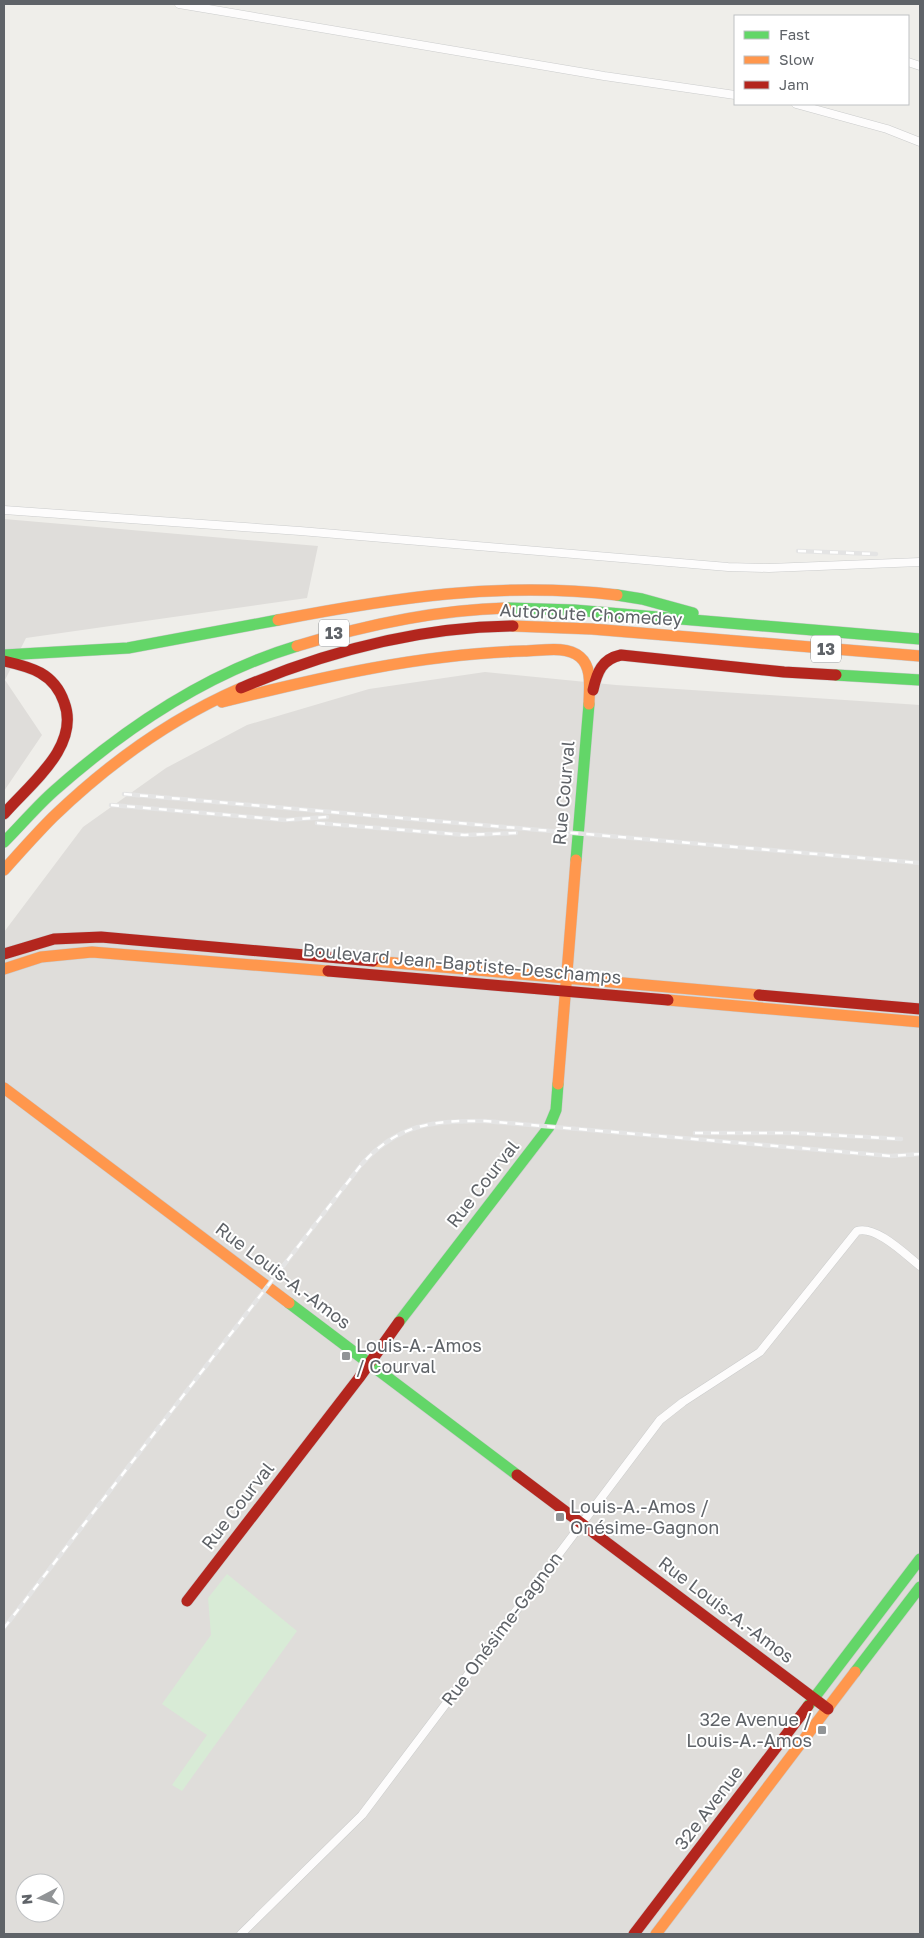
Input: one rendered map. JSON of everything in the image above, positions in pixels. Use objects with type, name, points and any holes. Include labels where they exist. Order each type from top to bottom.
[{"type":"main road","points":[[4,655],[75,654],[129,648],[383,601],[476,590],[540,589],[635,597],[728,623]]},
{"type":"main road","name":"Autoroute Chomedey","points":[[4,842],[61,783],[99,751],[150,715],[204,684],[243,665],[327,635],[376,622],[422,614],[509,607],[565,609],[920,639]]},
{"type":"main road","name":"Autoroute Chomedey","points":[[4,870],[46,822],[86,785],[144,740],[197,708],[270,673],[337,650],[405,635],[467,628],[520,626],[586,628],[920,656]]},
{"type":"main road","points":[[197,708],[374,665],[453,655],[526,651],[567,651],[579,656],[587,668],[589,704]]},
{"type":"main road","points":[[589,704],[601,664],[611,657],[621,655],[802,673],[920,680]]},
{"type":"main road","points":[[4,661],[33,668],[51,680],[64,698],[68,719],[66,733],[57,753],[4,814]]},
{"type":"main road","name":"Rue Courval","points":[[187,1601],[553,1120],[589,704]]},
{"type":"main road","name":"Boulevard Jean-Baptiste-Deschamps","points":[[4,954],[54,939],[101,937],[920,1009]]},
{"type":"main road","name":"Boulevard Jean-Baptiste-Deschamps","points":[[4,969],[50,955],[94,951],[707,1002],[920,1022]]},
{"type":"main road","points":[[707,1002],[708,990]]},
{"type":"main road","name":"Rue Louis-A.-Amos","points":[[4,1088],[828,1709]]},
{"type":"main road","name":"32e Avenue","points":[[634,1934],[920,1559]]},
{"type":"main road","name":"32e Avenue","points":[[656,1934],[920,1587]]},
{"type":"street","points":[[179,4],[604,76],[734,95]]},
{"type":"street","points":[[804,105],[887,129],[920,142]]},
{"type":"street","points":[[4,510],[300,531],[728,567],[769,568],[920,562]]},
{"type":"street","name":"Rue Onésime-Gagnon","points":[[241,1934],[362,1816],[660,1420],[682,1402],[751,1360],[765,1348],[856,1232],[866,1230],[876,1233],[920,1266]]},
{"type":"shaded area","points":[[4,519],[318,546],[307,598],[26,638],[5,680],[42,735],[4,791]]},
{"type":"shaded area","points":[[485,672],[616,685],[920,705],[920,1934],[4,1934],[4,932],[83,827],[166,768],[247,725],[369,689]]},
{"type":"green space","points":[[227,1574],[297,1631],[182,1791],[172,1785],[207,1735],[162,1704],[211,1635],[208,1598]]},
{"type":"railway","points":[[798,551],[876,554]]},
{"type":"railway","points":[[124,794],[920,863]]},
{"type":"railway","points":[[111,805],[285,820],[327,817]]},
{"type":"railway","points":[[317,823],[465,835],[516,833]]},
{"type":"railway","points":[[4,1628],[361,1165],[388,1141],[403,1133],[417,1127],[433,1124],[485,1121],[891,1156],[920,1154]]},
{"type":"railway","points":[[695,1133],[794,1133],[901,1139]]},
{"type":"traffic: fast","points":[[617,595],[642,599],[693,613]]},
{"type":"traffic: fast","points":[[506,608],[574,610],[920,639]]},
{"type":"traffic: fast","points":[[4,655],[128,648],[278,620]]},
{"type":"traffic: fast","points":[[4,842],[54,791],[138,725],[168,705],[231,671],[297,646]]},
{"type":"traffic: fast","points":[[836,675],[920,680]]},
{"type":"traffic: fast","points":[[576,860],[589,704]]},
{"type":"traffic: fast","points":[[399,1322],[549,1127],[556,1110],[558,1084]]},
{"type":"traffic: fast","points":[[289,1303],[517,1475]]},
{"type":"traffic: fast","points":[[808,1706],[920,1559]]},
{"type":"traffic: fast","points":[[855,1672],[920,1587]]},
{"type":"traffic: slow","points":[[278,620],[363,605],[447,594],[531,590],[617,595]]},
{"type":"traffic: slow","points":[[297,646],[348,631],[426,615],[506,608]]},
{"type":"traffic: slow","points":[[513,626],[592,629],[920,656]]},
{"type":"traffic: slow","points":[[222,702],[334,676],[410,662],[486,653],[561,650],[574,653],[580,657],[587,667],[589,673],[589,704]]},
{"type":"traffic: slow","points":[[4,870],[53,817],[118,761],[165,728],[241,688]]},
{"type":"traffic: slow","points":[[558,1084],[576,860]]},
{"type":"traffic: slow","points":[[4,969],[41,957],[92,952],[328,971]]},
{"type":"traffic: slow","points":[[373,961],[759,995]]},
{"type":"traffic: slow","points":[[668,1000],[920,1022]]},
{"type":"traffic: slow","points":[[4,1088],[289,1303]]},
{"type":"traffic: slow","points":[[656,1934],[855,1672]]},
{"type":"traffic: jam","points":[[241,688],[340,652],[408,636],[478,627],[513,626]]},
{"type":"traffic: jam","points":[[593,690],[601,667],[609,660],[621,655],[784,672],[836,675]]},
{"type":"traffic: jam","points":[[4,661],[32,669],[48,678],[60,692],[67,718],[65,734],[59,749],[50,763],[4,814]]},
{"type":"traffic: jam","points":[[4,954],[54,939],[101,937],[373,961]]},
{"type":"traffic: jam","points":[[328,971],[668,1000]]},
{"type":"traffic: jam","points":[[759,995],[920,1009]]},
{"type":"traffic: jam","points":[[187,1601],[359,1378],[399,1322]]},
{"type":"traffic: jam","points":[[517,1475],[828,1709]]},
{"type":"traffic: jam","points":[[634,1934],[808,1706]]},
{"type":"place","name":"Louis-A.-Amos / Courval","points":[[346,1356]]},
{"type":"place","name":"Louis-A.-Amos / Onésime-Gagnon","points":[[560,1517]]},
{"type":"place","name":"32e Avenue / Louis-A.-Amos","points":[[822,1730]]}]
